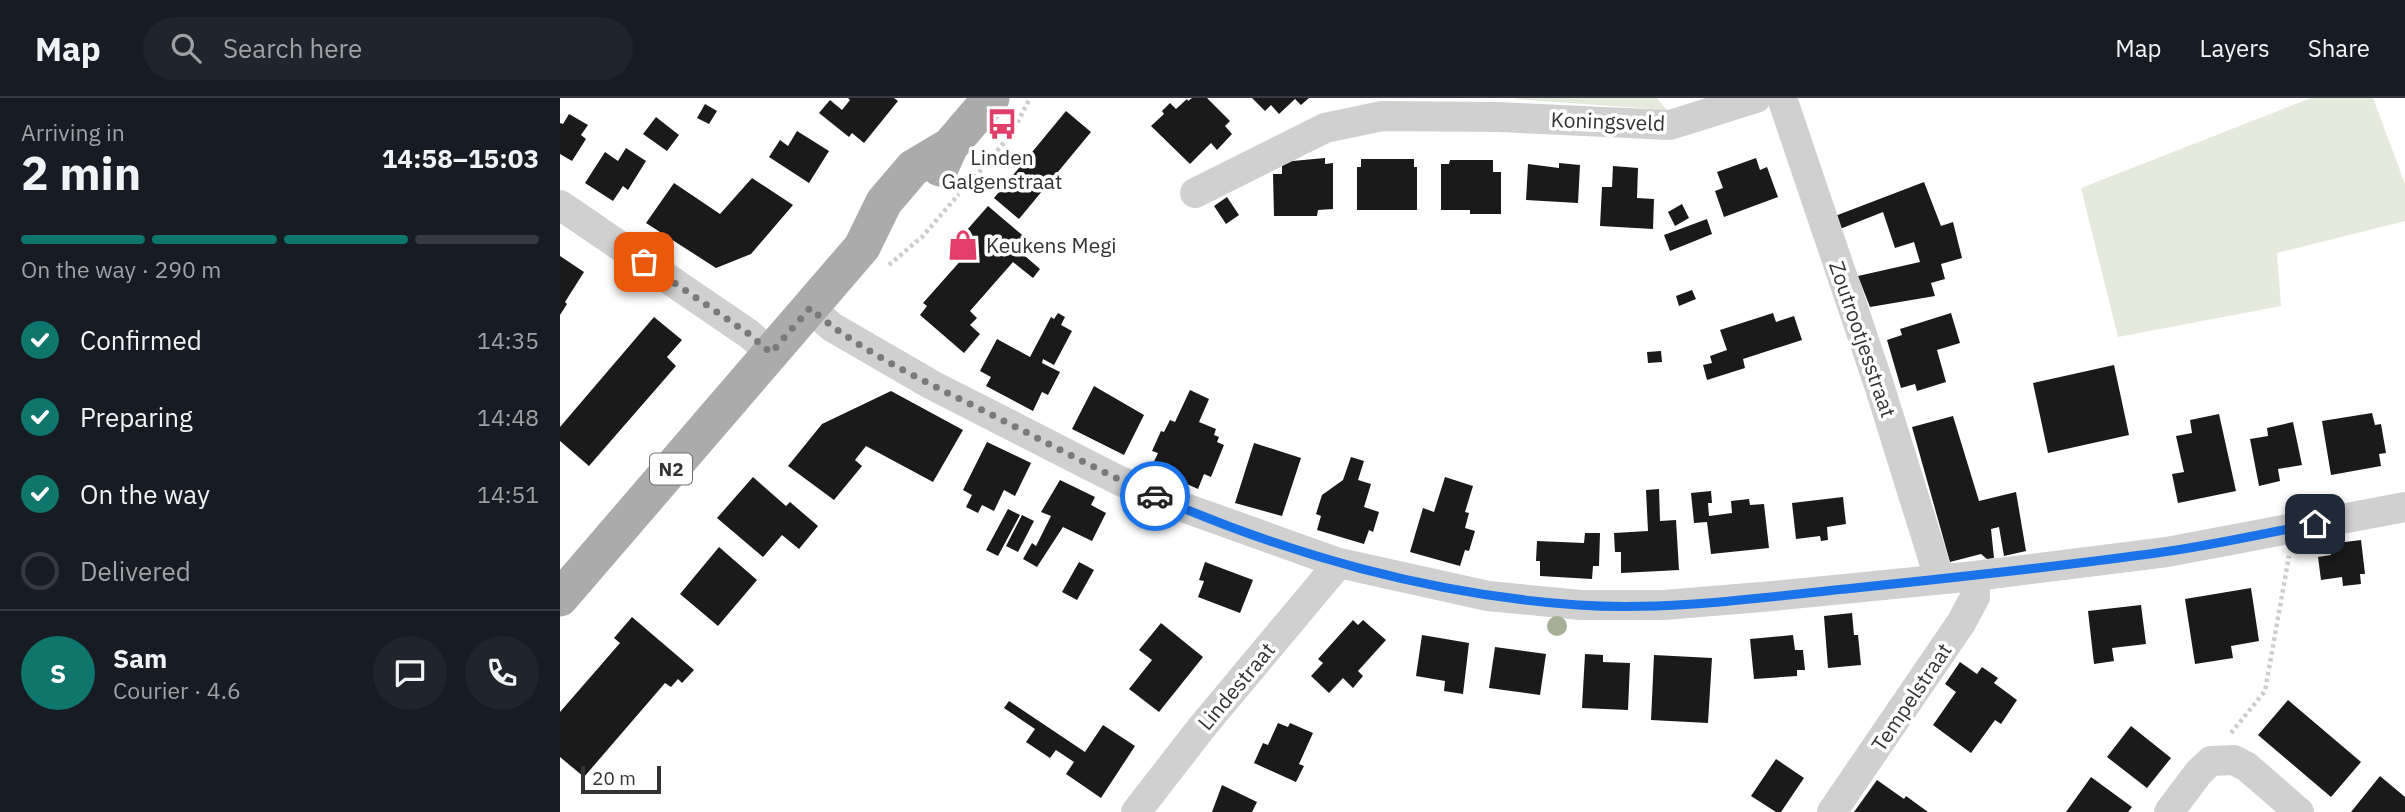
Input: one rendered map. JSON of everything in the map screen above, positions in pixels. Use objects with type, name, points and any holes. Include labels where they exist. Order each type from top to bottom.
[{"type":"main road","name":"N2","points":[[560,598],[810,308],[871,259],[933,184],[950,146],[991,98]]},
{"type":"street","name":"Koningsveld","points":[[1195,193],[1325,128],[1391,107],[1489,107],[1670,125],[1756,98]]},
{"type":"street","name":"Zoutrootjesstraat","points":[[1782,98],[1884,398],[1936,568],[1944,579]]},
{"type":"street","points":[[560,205],[749,334],[771,353]]},
{"type":"street","points":[[810,308],[832,327],[932,385],[1118,480],[1232,526],[1339,563],[1488,596],[1581,605],[1664,605],[1975,576],[2167,552],[2405,507]]},
{"type":"street","name":"Lindestraat","points":[[1136,812],[1202,727],[1339,563]]},
{"type":"street","name":"Tempelstraat","points":[[1832,812],[1961,623],[1975,597],[1975,576]]},
{"type":"street","points":[[2169,812],[2199,772],[2211,761],[2223,760],[2234,760],[2247,767],[2299,812]]},
{"type":"path","points":[[871,259],[905,253],[1012,133],[1030,98]]},
{"type":"path","points":[[2223,760],[2225,740],[2266,691],[2292,528]]},
{"type":"shaded area","points":[[1515,98],[1657,98],[1667,110],[1515,99]]},
{"type":"shaded area","points":[[2311,98],[2373,98],[2405,184],[2405,221],[2277,253],[2281,306],[2118,337],[2081,188]]},
{"type":"building","points":[[848,98],[894,98],[898,101],[864,143],[852,133],[849,137],[819,113],[830,100],[842,110],[850,100]]},
{"type":"building","points":[[1192,98],[1207,98],[1230,121],[1225,126],[1232,134],[1217,150],[1211,143],[1190,164],[1151,126],[1164,114],[1162,111],[1170,103],[1176,109]]},
{"type":"building","points":[[1252,98],[1309,98],[1301,105],[1295,99],[1279,114],[1271,105],[1265,111]]},
{"type":"building","points":[[705,104],[717,111],[709,124],[697,118]]},
{"type":"building","points":[[1066,111],[1091,132],[1019,219],[994,198]]},
{"type":"building","points":[[569,114],[588,125],[581,135],[586,139],[572,161],[560,154],[560,123],[563,124]]},
{"type":"building","points":[[656,117],[679,135],[667,151],[643,134]]},
{"type":"building","points":[[797,131],[829,151],[809,183],[769,157],[780,140],[788,146]]},
{"type":"building","points":[[626,148],[646,161],[628,190],[623,186],[613,201],[585,183],[605,152],[618,161]]},
{"type":"building","points":[[1325,158],[1325,164],[1333,163],[1333,209],[1318,210],[1317,216],[1274,216],[1273,174],[1282,174],[1282,162]]},
{"type":"building","points":[[1756,158],[1760,170],[1767,167],[1778,197],[1724,217],[1715,191],[1723,188],[1717,172]]},
{"type":"building","points":[[1361,159],[1414,159],[1414,167],[1417,167],[1417,210],[1357,210],[1357,167],[1361,167]]},
{"type":"building","points":[[1450,160],[1493,160],[1493,172],[1501,172],[1501,214],[1441,210],[1441,164],[1449,164]]},
{"type":"building","points":[[1559,163],[1580,165],[1578,203],[1526,200],[1528,164],[1559,168]]},
{"type":"building","points":[[1613,166],[1638,168],[1637,198],[1654,199],[1653,229],[1600,226],[1602,187],[1612,187]]},
{"type":"building","points":[[752,178],[793,205],[751,254],[716,268],[646,223],[674,183],[720,214]]},
{"type":"building","points":[[1924,182],[1941,226],[1953,222],[1962,258],[1941,264],[1945,279],[1931,283],[1935,296],[1870,307],[1858,276],[1920,262],[1914,242],[1895,248],[1883,212],[1840,229],[1835,216]]},
{"type":"building","points":[[1227,197],[1239,215],[1226,224],[1214,206]]},
{"type":"building","points":[[1682,204],[1689,218],[1675,226],[1668,212]]},
{"type":"building","points":[[988,206],[1027,239],[1018,250],[1040,269],[1033,278],[1013,262],[970,311],[977,318],[970,325],[980,334],[964,353],[920,315],[927,306],[923,303],[963,258],[951,248]]},
{"type":"building","points":[[1707,219],[1712,234],[1670,251],[1664,235]]},
{"type":"building","points":[[560,256],[584,272],[560,315]]},
{"type":"building","points":[[1692,290],[1696,299],[1679,306],[1676,296]]},
{"type":"building","points":[[1058,313],[1065,317],[1061,325],[1072,331],[1054,365],[1043,359],[1042,363],[1060,372],[1048,395],[1042,392],[1033,411],[986,386],[991,377],[980,371],[997,339],[1030,357],[1051,317],[1054,319]]},
{"type":"building","points":[[1773,313],[1776,322],[1794,316],[1802,340],[1743,359],[1745,368],[1707,380],[1703,365],[1712,363],[1710,356],[1727,350],[1720,330]]},
{"type":"building","points":[[1951,313],[1960,343],[1937,350],[1946,382],[1917,391],[1915,384],[1901,388],[1887,340],[1902,335],[1900,329]]},
{"type":"building","points":[[654,317],[682,340],[667,357],[676,366],[589,466],[560,441],[560,427]]},
{"type":"building","points":[[1661,351],[1662,362],[1648,363],[1647,352]]},
{"type":"building","points":[[2114,365],[2129,435],[2048,453],[2033,383]]},
{"type":"building","points":[[1094,386],[1144,415],[1124,455],[1072,429]]},
{"type":"building","points":[[1190,390],[1209,399],[1199,422],[1216,429],[1214,435],[1219,437],[1217,442],[1224,445],[1211,477],[1204,474],[1198,489],[1151,468],[1158,453],[1152,451],[1161,431],[1164,432],[1170,420],[1175,422]]},
{"type":"building","points":[[891,391],[963,430],[933,482],[866,446],[855,460],[862,466],[834,500],[788,466],[822,424]]},
{"type":"building","points":[[2372,413],[2375,425],[2381,424],[2386,453],[2379,454],[2381,466],[2331,475],[2322,421]]},
{"type":"building","points":[[2219,414],[2236,491],[2178,503],[2172,474],[2184,472],[2176,436],[2192,433],[2190,420]]},
{"type":"building","points":[[1953,416],[1979,501],[2016,492],[2026,551],[2004,556],[1999,527],[1991,529],[1994,558],[1987,559],[1981,554],[1950,562],[1912,427]]},
{"type":"building","points":[[2293,422],[2302,465],[2278,469],[2280,481],[2259,486],[2250,439],[2268,436],[2267,428]]},
{"type":"building","points":[[987,442],[1031,463],[1015,496],[1004,490],[994,511],[982,505],[978,513],[966,507],[972,495],[963,490]]},
{"type":"building","points":[[1254,443],[1301,458],[1282,516],[1235,503]]},
{"type":"building","points":[[1351,457],[1364,461],[1358,480],[1371,484],[1364,507],[1379,512],[1373,532],[1369,530],[1364,544],[1317,530],[1321,516],[1316,514],[1322,495],[1343,480]]},
{"type":"building","points":[[753,477],[786,506],[790,502],[818,526],[799,549],[782,535],[763,557],[717,518]]},
{"type":"building","points":[[1445,477],[1473,486],[1465,512],[1469,513],[1465,528],[1475,531],[1469,551],[1465,550],[1460,566],[1410,552],[1423,508],[1434,512]]},
{"type":"building","points":[[1060,480],[1095,497],[1091,505],[1106,513],[1092,541],[1063,527],[1037,567],[1023,559],[1032,543],[1036,546],[1051,516],[1041,512]]},
{"type":"building","points":[[1659,489],[1660,521],[1676,520],[1679,570],[1621,573],[1621,552],[1615,552],[1614,533],[1648,531],[1646,490]]},
{"type":"building","points":[[1711,491],[1709,516],[1732,513],[1731,501],[1749,499],[1750,505],[1764,504],[1769,548],[1711,554],[1707,522],[1694,523],[1691,493]]},
{"type":"building","points":[[1843,497],[1846,524],[1827,527],[1828,540],[1821,541],[1820,536],[1796,539],[1792,503]]},
{"type":"building","points":[[1008,509],[1020,515],[998,556],[986,550]]},
{"type":"building","points":[[1022,515],[1034,521],[1018,552],[1006,546]]},
{"type":"building","points":[[1585,533],[1600,533],[1599,566],[1593,566],[1592,579],[1540,576],[1540,561],[1536,561],[1537,541],[1584,543]]},
{"type":"building","points":[[2361,540],[2365,574],[2360,574],[2361,584],[2343,586],[2342,577],[2321,580],[2318,557],[2331,555],[2329,544]]},
{"type":"building","points":[[719,547],[757,580],[718,626],[680,594]]},
{"type":"building","points":[[1079,562],[1094,570],[1077,600],[1062,592]]},
{"type":"building","points":[[1205,562],[1253,580],[1240,613],[1198,597],[1204,581],[1199,580]]},
{"type":"building","points":[[2251,588],[2259,641],[2231,646],[2233,658],[2195,664],[2185,599]]},
{"type":"building","points":[[2141,605],[2146,644],[2112,648],[2114,661],[2094,664],[2088,611]]},
{"type":"building","points":[[1852,613],[1854,635],[1858,635],[1861,665],[1828,668],[1824,616]]},
{"type":"building","points":[[632,617],[694,670],[682,683],[678,679],[671,687],[665,683],[584,777],[560,757],[560,712],[620,643],[614,638]]},
{"type":"building","points":[[1353,620],[1358,625],[1363,620],[1386,640],[1358,671],[1363,676],[1353,688],[1343,678],[1329,693],[1311,676],[1323,663],[1318,659]]},
{"type":"building","points":[[1161,623],[1203,657],[1159,712],[1129,689],[1152,660],[1139,650]]},
{"type":"building","points":[[1422,635],[1469,643],[1463,694],[1444,691],[1445,681],[1416,676]]},
{"type":"building","points":[[1793,635],[1795,650],[1803,650],[1805,670],[1797,670],[1797,676],[1754,679],[1750,639]]},
{"type":"building","points":[[1495,647],[1546,654],[1540,695],[1489,688]]},
{"type":"building","points":[[1585,654],[1603,655],[1603,662],[1630,663],[1628,710],[1582,708]]},
{"type":"building","points":[[1654,655],[1712,658],[1708,723],[1651,720]]},
{"type":"building","points":[[1960,662],[1977,674],[1982,667],[1998,678],[1994,683],[2017,700],[2001,724],[1995,720],[1971,753],[1933,725],[1956,692],[1945,684]]},
{"type":"building","points":[[2288,700],[2361,762],[2331,797],[2258,735]]},
{"type":"building","points":[[1009,701],[1085,752],[1103,725],[1135,746],[1101,798],[1066,774],[1074,762],[1056,750],[1050,758],[1026,742],[1035,729],[1004,708]]},
{"type":"building","points":[[1278,723],[1288,727],[1290,723],[1313,733],[1299,764],[1304,766],[1296,782],[1254,763],[1263,743],[1268,745]]},
{"type":"building","points":[[2131,726],[2171,758],[2147,788],[2107,757]]},
{"type":"building","points":[[1776,759],[1804,778],[1781,812],[1776,812],[1751,796]]},
{"type":"building","points":[[2380,776],[2405,797],[2405,812],[2351,812]]},
{"type":"building","points":[[2091,777],[2132,807],[2128,812],[2066,812]]},
{"type":"building","points":[[1877,780],[1904,799],[1906,796],[1928,812],[1854,812]]},
{"type":"building","points":[[1222,785],[1257,802],[1252,812],[1212,812]]},
{"type":"way so far","points":[[644,262],[749,334],[771,353],[810,308],[832,327],[932,385],[1061,452],[1155,496]]},
{"type":"place","name":"Linden Galgenstraat","points":[[1002,124]]},
{"type":"place","name":"Keukens Megi","points":[[963,245]]},
{"type":"route","points":[[1155,496],[1244,531],[1339,563],[1488,596],[1581,605],[1664,605],[1975,576],[2167,552],[2315,524]]}]
